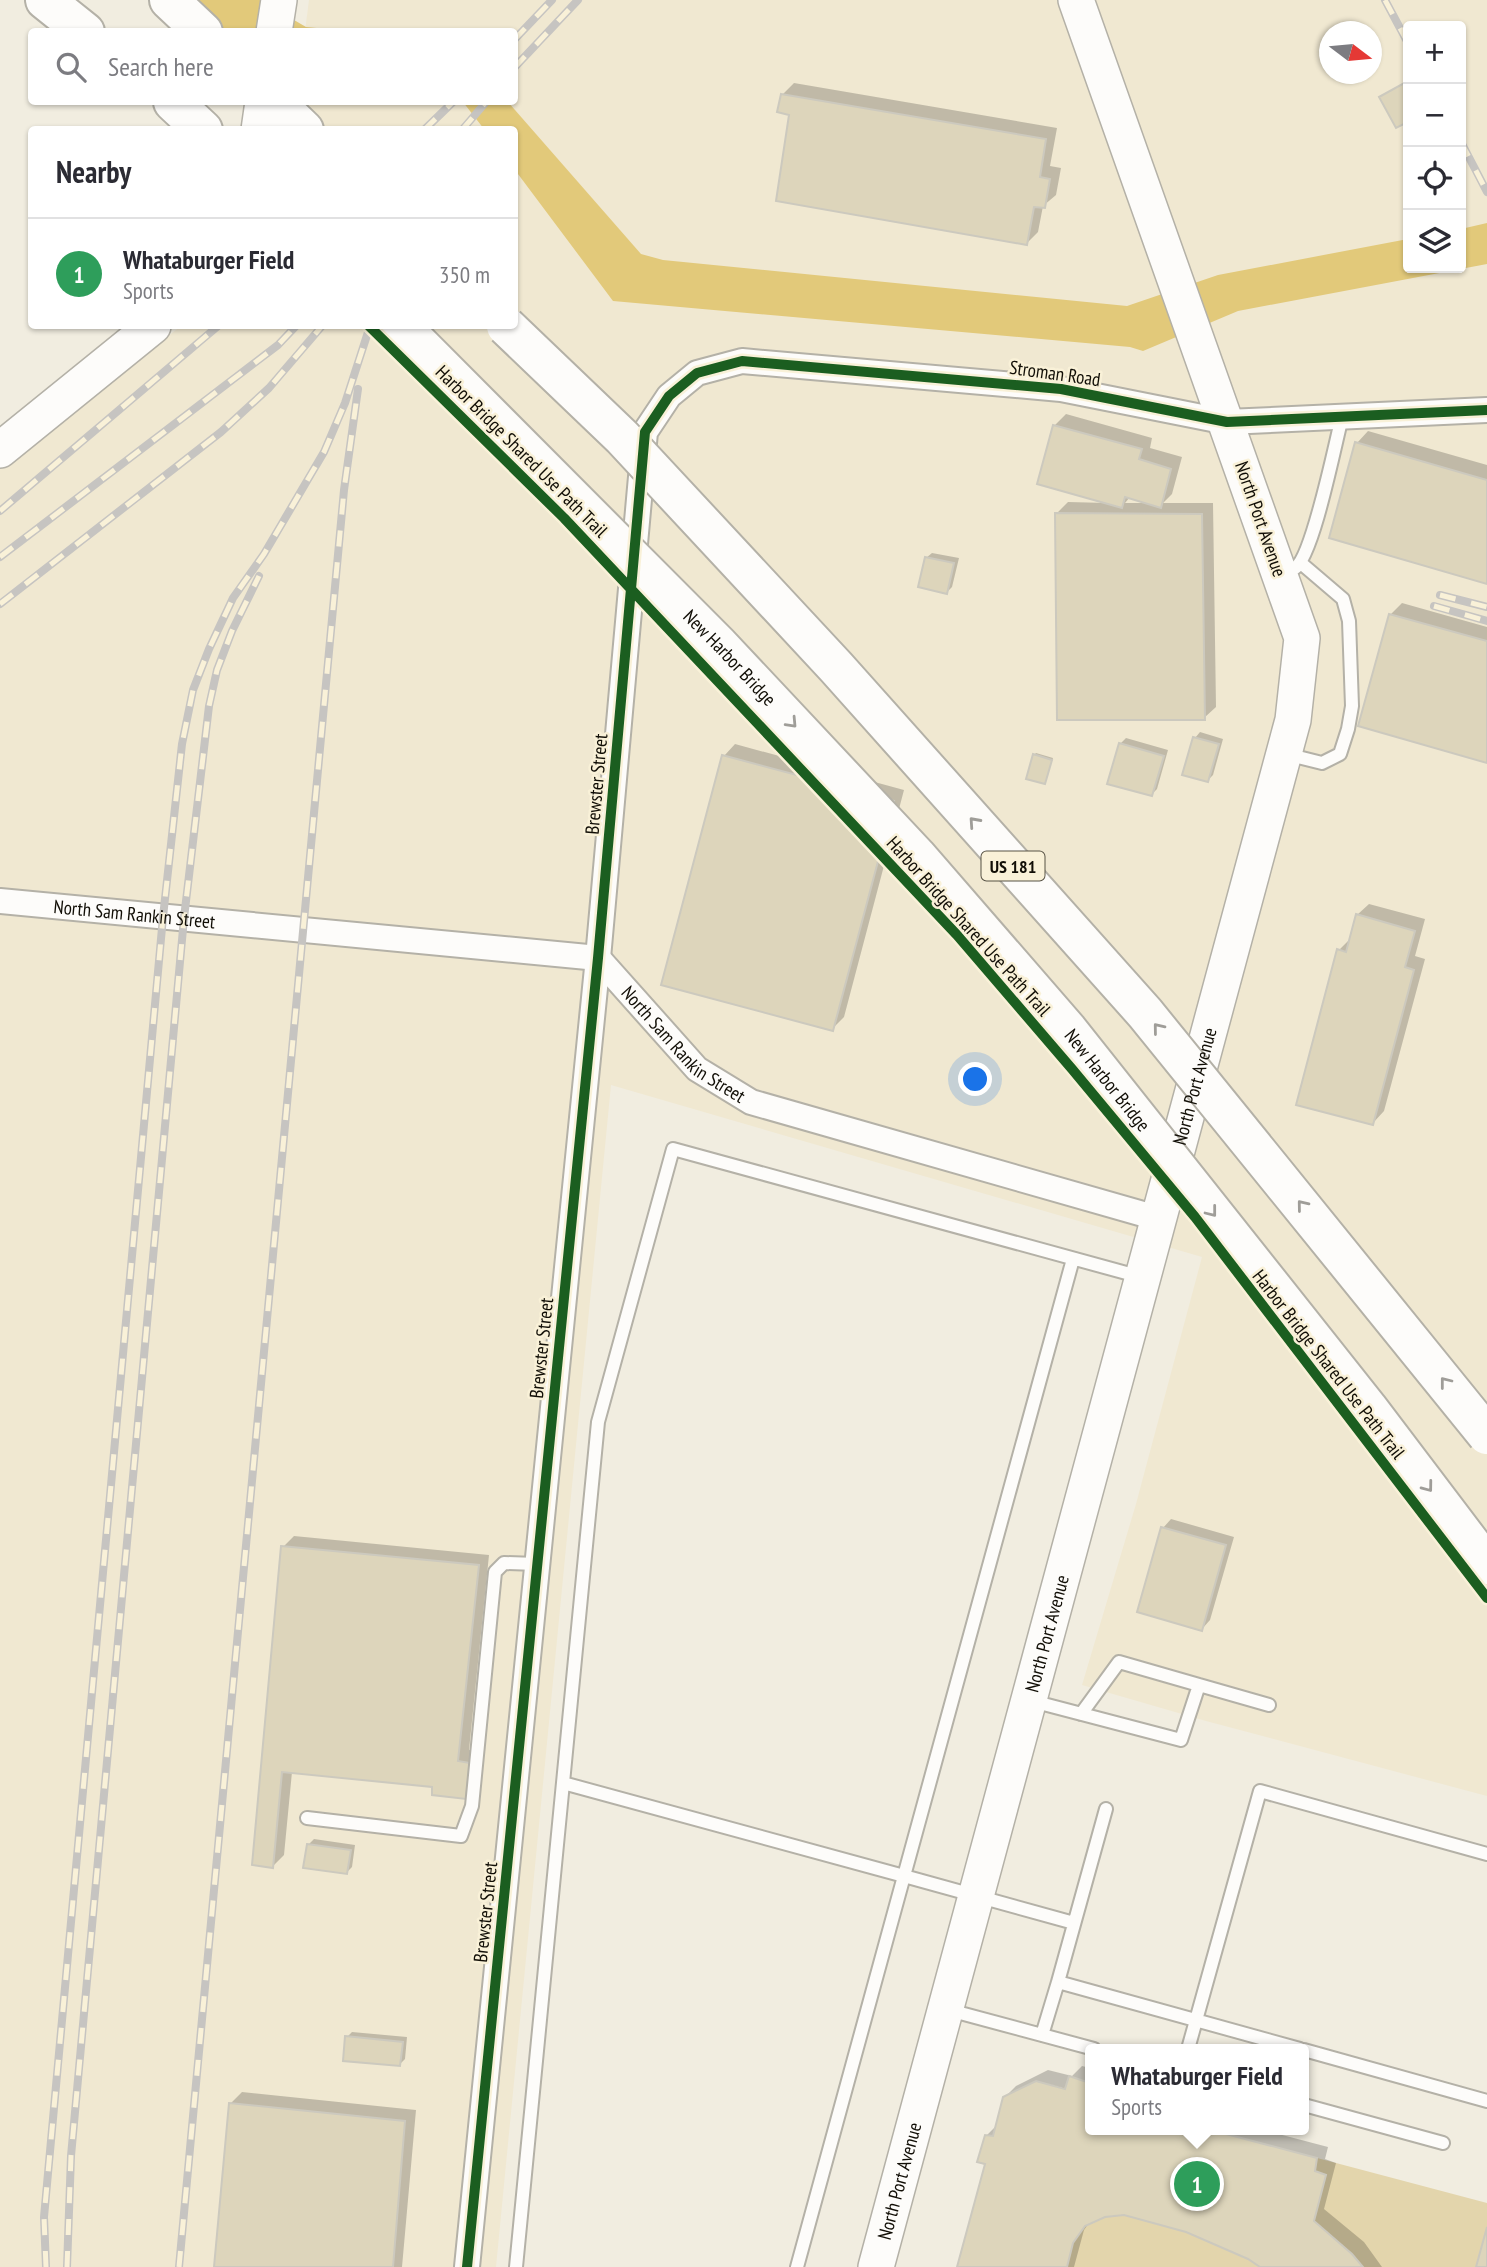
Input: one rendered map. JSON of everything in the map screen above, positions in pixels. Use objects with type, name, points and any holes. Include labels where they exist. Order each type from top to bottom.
[{"type":"highway","points":[[45,0],[80,28]]},
{"type":"highway","points":[[74,0],[100,28]]},
{"type":"highway","points":[[176,105],[199,126]]},
{"type":"highway","points":[[278,105],[300,126]]},
{"type":"highway","name":"New Harbor Bridge","points":[[404,329],[719,645],[917,856],[1068,1030],[1368,1408],[1487,1565]]},
{"type":"highway","name":"US 181","points":[[509,329],[622,437],[836,667],[1145,1013],[1487,1435]]},
{"type":"main road","name":"North Port Avenue","points":[[876,2267],[1293,720],[1303,638],[1291,570],[1227,422],[1076,0]]},
{"type":"main road","points":[[259,126],[262,105]]},
{"type":"main road","points":[[0,450],[149,329]]},
{"type":"street","name":"Stroman Road","points":[[645,432],[669,396],[697,373],[742,361],[1061,388],[1227,422],[1487,410]]},
{"type":"street","name":"Brewster Street","points":[[467,2267],[598,958],[645,432]]},
{"type":"street","name":"North Sam Rankin Street","points":[[0,901],[598,958],[698,1069],[751,1102],[1157,1219]]},
{"type":"lane","points":[[1284,754],[1322,763],[1340,754],[1352,706],[1349,621],[1343,599],[1291,570],[1311,542],[1342,417]]},
{"type":"lane","points":[[516,2267],[598,1422],[673,1149],[1141,1278]]},
{"type":"lane","points":[[797,2267],[1073,1258]]},
{"type":"lane","points":[[307,1818],[461,1836],[472,1806],[495,1572],[504,1563],[537,1564]]},
{"type":"lane","points":[[1081,1714],[1118,1662],[1269,1705]]},
{"type":"lane","points":[[1028,1700],[1181,1740],[1199,1685]]},
{"type":"lane","points":[[563,1783],[1074,1923]]},
{"type":"lane","points":[[1189,2044],[1259,1791],[1487,1854]]},
{"type":"lane","points":[[1042,2035],[1106,1809]]},
{"type":"lane","points":[[1058,1982],[1281,2044]]},
{"type":"lane","points":[[945,2009],[1085,2047]]},
{"type":"lane","points":[[1309,2052],[1487,2101]]},
{"type":"lane","points":[[1309,2106],[1443,2143]]},
{"type":"shaded area","points":[[152,0],[260,0],[306,27],[316,28],[184,28]]},
{"type":"shaded area","points":[[309,0],[1487,0],[1487,1796],[1082,1685],[1136,1504],[1202,1257],[611,1085],[496,2267],[0,2267],[0,469],[177,329],[518,329],[518,126],[290,126],[293,105],[518,105],[518,28],[305,28]]},
{"type":"shaded area","points":[[465,105],[511,105],[641,254],[663,260],[1127,306],[1218,275],[1403,240],[1403,273],[1439,273],[1238,311],[1143,351],[1130,347],[613,301],[518,174],[518,126],[482,126]]},
{"type":"shaded area","points":[[1487,223],[1487,264],[1466,268],[1466,228]]},
{"type":"shaded area","points":[[1069,2076],[1085,2081],[1085,2135],[1230,2135],[1487,2203],[1487,2267],[957,2267],[985,2165],[977,2162],[985,2135],[993,2136],[1003,2097],[1036,2081],[1065,2088]]},
{"type":"building","points":[[1403,84],[1403,124],[1396,128],[1379,97]]},
{"type":"building","points":[[781,94],[1046,139],[1040,177],[1050,179],[1045,208],[1034,207],[1027,245],[776,201],[789,115],[777,112]]},
{"type":"building","points":[[1053,425],[1142,449],[1139,459],[1171,469],[1161,508],[1125,497],[1122,508],[1037,484]]},
{"type":"building","points":[[1355,442],[1487,480],[1487,584],[1329,538]]},
{"type":"building","points":[[1055,513],[1202,514],[1205,720],[1057,720]]},
{"type":"building","points":[[925,557],[954,563],[947,594],[918,587]]},
{"type":"building","points":[[1389,614],[1487,641],[1487,763],[1358,726]]},
{"type":"building","points":[[1193,737],[1219,744],[1208,782],[1182,775]]},
{"type":"building","points":[[1119,743],[1164,756],[1152,796],[1107,784]]},
{"type":"building","points":[[1033,754],[1052,760],[1045,784],[1026,779]]},
{"type":"building","points":[[722,755],[894,801],[833,1031],[661,985]]},
{"type":"building","points":[[1356,914],[1415,931],[1405,967],[1414,970],[1373,1125],[1296,1105],[1337,949],[1346,952]]},
{"type":"building","points":[[1161,1527],[1226,1545],[1202,1631],[1137,1612]]},
{"type":"building","points":[[281,1546],[479,1565],[458,1761],[470,1763],[466,1799],[432,1795],[432,1787],[282,1772],[273,1868],[252,1865]]},
{"type":"building","points":[[307,1844],[351,1850],[347,1874],[303,1868]]},
{"type":"building","points":[[345,2036],[403,2042],[400,2066],[343,2061]]},
{"type":"building","points":[[1069,2076],[1085,2081],[1085,2135],[1230,2135],[1317,2158],[1315,2171],[1326,2175],[1314,2221],[1363,2267],[1260,2267],[1248,2259],[1186,2232],[1124,2215],[1105,2217],[1085,2226],[1073,2243],[1067,2267],[957,2267],[985,2164],[977,2162],[985,2135],[993,2136],[1003,2097],[1036,2081],[1065,2089]]},
{"type":"building","points":[[229,2103],[405,2121],[393,2267],[214,2267]]},
{"type":"building","points":[[1487,2227],[1487,2267],[1476,2267]]},
{"type":"railway","points":[[518,36],[552,0]]},
{"type":"railway","points":[[518,64],[578,0]]},
{"type":"railway","points":[[1385,0],[1403,34]]},
{"type":"railway","points":[[428,126],[450,105]]},
{"type":"railway","points":[[465,126],[483,105]]},
{"type":"railway","points":[[1464,147],[1487,192]]},
{"type":"railway","points":[[0,511],[214,329]]},
{"type":"railway","points":[[0,557],[278,345],[293,329]]},
{"type":"railway","points":[[0,604],[221,432],[269,388],[319,329]]},
{"type":"railway","points":[[46,2267],[44,2217],[163,917],[182,744],[193,690],[209,649],[233,598],[264,554],[324,452],[345,403],[369,329]]},
{"type":"railway","points":[[179,2267],[344,490],[358,389]]},
{"type":"railway","points":[[67,2267],[71,2156],[184,918],[209,706],[217,670],[232,631],[259,576]]},
{"type":"railway","points":[[1440,595],[1487,607]]},
{"type":"railway","points":[[1434,606],[1487,621]]},
{"type":"cycle path","name":"Harbor Bridge Shared Use Path Trail","points":[[372,329],[564,518],[957,935],[1195,1217],[1487,1598]]},
{"type":"cycle path","points":[[467,2267],[598,958],[645,432],[669,396],[697,373],[742,361],[1061,389],[1227,422],[1487,410]]},
{"type":"place","name":"Whataburger Field","points":[[1197,2184]]}]
